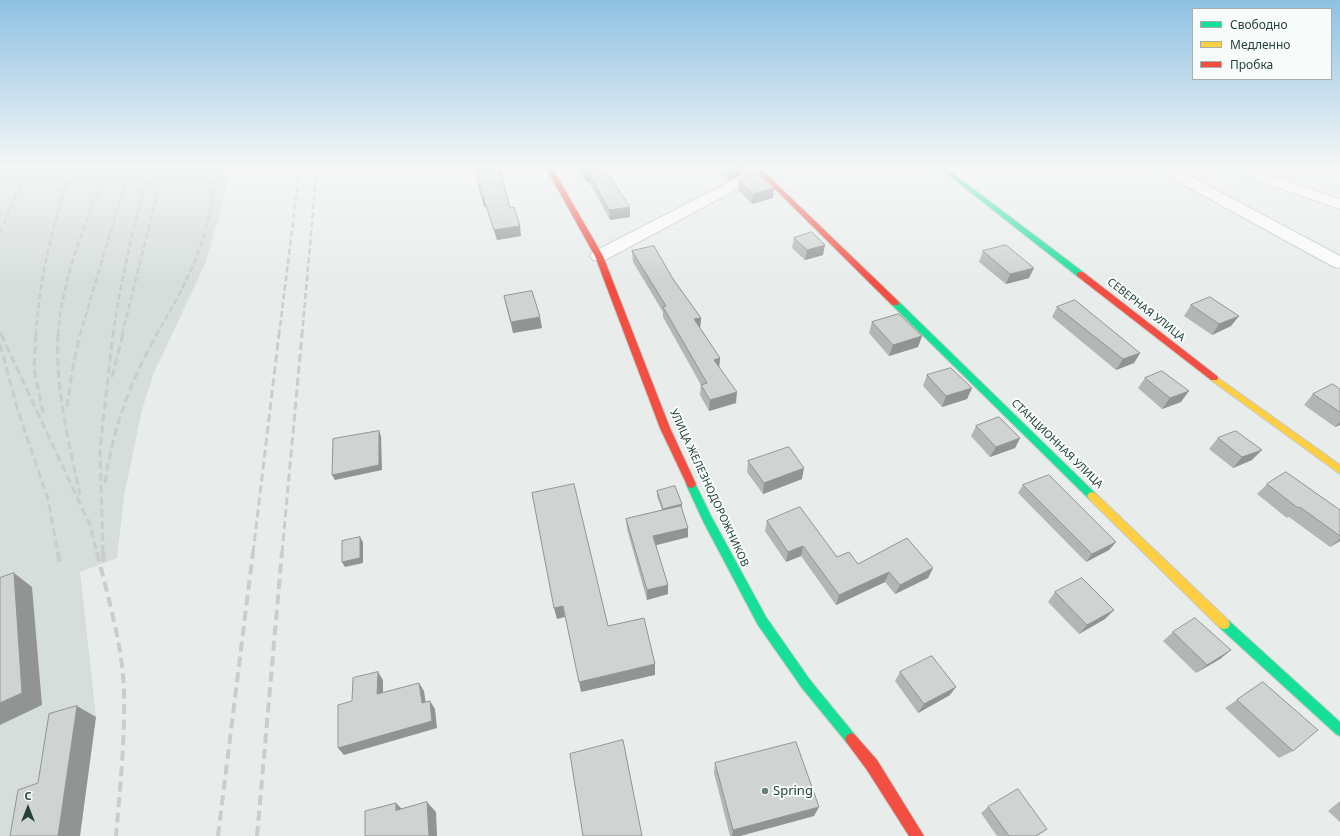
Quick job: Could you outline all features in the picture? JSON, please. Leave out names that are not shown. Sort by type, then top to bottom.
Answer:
[{"type":"street","name":"УЛИЦА ЖЕЛЕЗНОДОРОЖНИКОВ","points":[[570,205],[599,256],[665,428],[707,518],[758,614],[806,684],[872,765],[917,836]]},
{"type":"street","points":[[599,256],[697,205]]},
{"type":"street","name":"СТАНЦИОННАЯ УЛИЦА","points":[[805,205],[1222,623],[1340,730]]},
{"type":"street","name":"СЕВЕРНАЯ УЛИЦА","points":[[990,205],[1205,371],[1340,470]]},
{"type":"street","points":[[1241,205],[1340,263]]},
{"type":"shaded area","points":[[0,205],[222,205],[205,264],[153,375],[142,410],[124,496],[117,558],[80,572],[96,717],[80,836],[0,836]]},
{"type":"building","points":[[486,205],[509,205],[510,208],[514,207],[520,226],[494,230]]},
{"type":"building","points":[[606,205],[629,205],[630,207],[609,210]]},
{"type":"building","points":[[812,232],[825,245],[807,250],[794,238]]},
{"type":"building","points":[[1006,245],[1034,268],[1010,274],[983,251]]},
{"type":"building","points":[[654,246],[673,279],[701,318],[694,319],[720,358],[714,360],[737,392],[710,400],[701,385],[707,383],[663,307],[666,306],[632,251]]},
{"type":"building","points":[[532,291],[540,317],[511,322],[504,296]]},
{"type":"building","points":[[1210,297],[1239,316],[1219,324],[1191,305]]},
{"type":"building","points":[[1075,300],[1140,353],[1123,359],[1057,307]]},
{"type":"building","points":[[899,314],[922,336],[893,345],[872,322]]},
{"type":"building","points":[[951,368],[972,388],[946,396],[927,375]]},
{"type":"building","points":[[1162,371],[1189,391],[1170,398],[1145,378]]},
{"type":"building","points":[[1333,384],[1340,389],[1340,412],[1313,394]]},
{"type":"building","points":[[999,417],[1020,438],[996,447],[976,426]]},
{"type":"building","points":[[379,431],[379,465],[332,475],[333,439]]},
{"type":"building","points":[[1236,431],[1262,450],[1242,457],[1218,438]]},
{"type":"building","points":[[789,447],[804,468],[764,483],[748,461]]},
{"type":"building","points":[[1286,472],[1340,510],[1340,536],[1300,507],[1298,508],[1267,484]]},
{"type":"building","points":[[1049,475],[1116,542],[1092,554],[1023,485]]},
{"type":"building","points":[[574,484],[608,626],[644,618],[655,664],[579,682],[563,606],[554,608],[532,493]]},
{"type":"building","points":[[675,486],[682,504],[663,509],[657,491]]},
{"type":"building","points":[[681,506],[688,528],[653,536],[668,585],[647,590],[626,519]]},
{"type":"building","points":[[800,507],[837,557],[849,552],[858,564],[907,538],[933,568],[900,585],[889,572],[839,595],[803,546],[788,552],[767,521]]},
{"type":"building","points":[[360,537],[360,558],[342,562],[342,541]]},
{"type":"building","points":[[14,573],[22,693],[0,703],[0,578]]},
{"type":"building","points":[[1082,578],[1114,610],[1087,625],[1055,592]]},
{"type":"building","points":[[1195,618],[1231,650],[1207,665],[1173,632]]},
{"type":"building","points":[[932,656],[956,687],[924,704],[900,672]]},
{"type":"building","points":[[378,672],[377,694],[419,683],[422,703],[430,701],[432,721],[338,748],[338,705],[352,701],[353,678]]},
{"type":"building","points":[[1263,682],[1318,730],[1293,751],[1237,700]]},
{"type":"building","points":[[77,706],[58,836],[10,836],[18,790],[38,783],[49,714]]},
{"type":"building","points":[[623,740],[642,836],[583,836],[570,754]]},
{"type":"building","points":[[796,742],[819,807],[733,830],[715,763]]},
{"type":"building","points":[[1018,789],[1047,829],[1036,836],[1009,836],[988,807]]},
{"type":"building","points":[[427,802],[429,836],[365,836],[365,811],[396,803],[396,810]]},
{"type":"railway","points":[[0,232],[12,205]]},
{"type":"railway","points":[[36,335],[40,292],[48,249],[60,205]]},
{"type":"railway","points":[[58,335],[60,313],[70,270],[76,249],[93,205]]},
{"type":"railway","points":[[80,335],[118,205]]},
{"type":"railway","points":[[113,335],[120,292],[140,205]]},
{"type":"railway","points":[[122,335],[154,205]]},
{"type":"railway","points":[[156,335],[171,310],[196,259],[205,232],[211,205]]},
{"type":"railway","points":[[279,335],[295,205]]},
{"type":"railway","points":[[302,335],[314,205]]},
{"type":"railway","points":[[1,334],[90,525],[97,553]]},
{"type":"railway","points":[[36,334],[34,369],[44,417]]},
{"type":"railway","points":[[67,407],[72,371],[80,334]]},
{"type":"railway","points":[[103,553],[100,448],[113,334]]},
{"type":"railway","points":[[112,377],[123,334]]},
{"type":"railway","points":[[105,483],[108,463],[124,406],[147,352],[157,334]]},
{"type":"railway","points":[[253,553],[279,334]]},
{"type":"railway","points":[[282,553],[302,334]]},
{"type":"railway","points":[[58,335],[61,395],[67,435],[80,495]]},
{"type":"railway","points":[[0,344],[18,411],[48,499],[58,553]]},
{"type":"railway","points":[[58,552],[60,566]]},
{"type":"railway","points":[[97,552],[118,640],[123,675],[123,747],[116,836]]},
{"type":"railway","points":[[103,552],[104,565]]},
{"type":"railway","points":[[218,836],[253,552]]},
{"type":"railway","points":[[257,836],[282,552]]},
{"type":"traffic: fast","points":[[991,205],[1080,274]]},
{"type":"traffic: fast","points":[[895,303],[1092,496]]},
{"type":"traffic: fast","points":[[691,484],[707,518],[762,621],[806,684],[851,739]]},
{"type":"traffic: fast","points":[[1224,624],[1340,730]]},
{"type":"traffic: slow","points":[[1214,378],[1340,470]]},
{"type":"traffic: slow","points":[[1092,496],[1224,624]]},
{"type":"traffic: jam","points":[[570,205],[599,256],[665,428],[691,484]]},
{"type":"traffic: jam","points":[[795,205],[895,303]]},
{"type":"traffic: jam","points":[[1080,274],[1214,378]]},
{"type":"traffic: jam","points":[[851,739],[872,765],[917,836]]},
{"type":"place","name":"Spring","points":[[765,791]]}]
